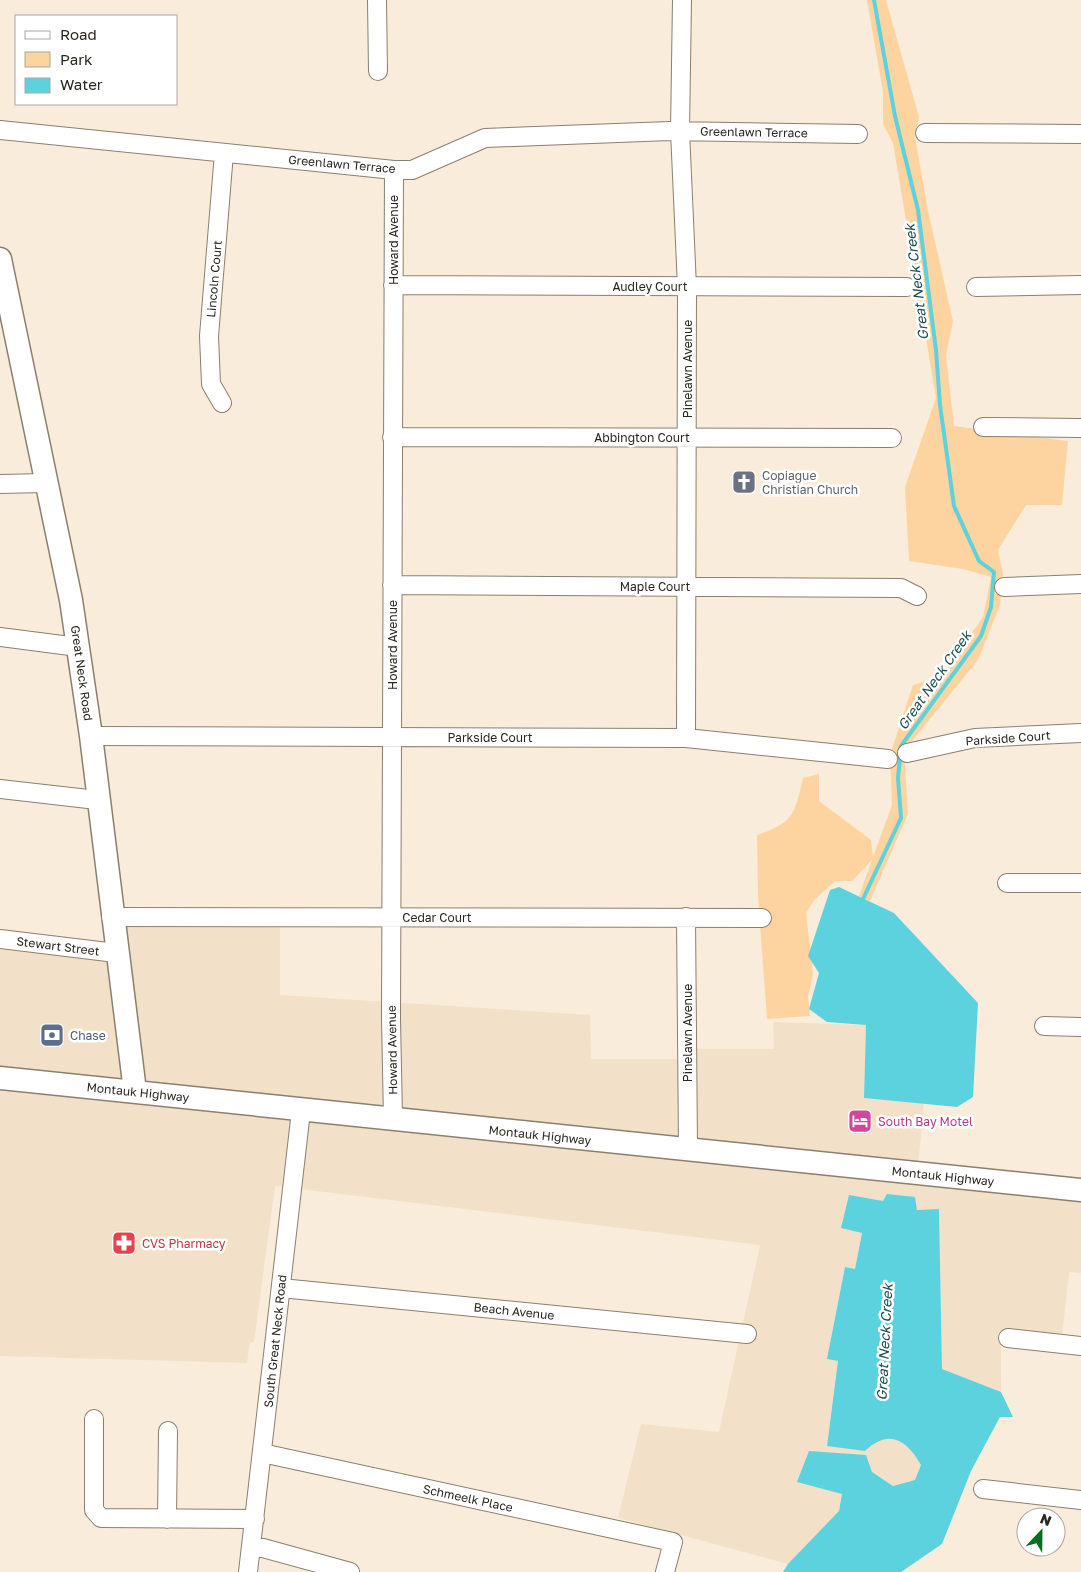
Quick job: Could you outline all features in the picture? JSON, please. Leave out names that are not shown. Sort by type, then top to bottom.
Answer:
[{"type":"main road","name":"Great Neck Road","points":[[1,269],[69,589],[91,736],[97,800],[134,1091]]},
{"type":"main road","name":"Montauk Highway","points":[[0,1078],[134,1091],[301,1111],[1081,1190]]},
{"type":"street","points":[[377,0],[378,71]]},
{"type":"street","name":"Pinelawn Avenue","points":[[682,0],[680,131],[686,287],[686,738]]},
{"type":"street","name":"Greenlawn Terrace","points":[[0,130],[394,170],[412,170],[485,138],[680,131],[858,134]]},
{"type":"street","points":[[925,133],[1081,134]]},
{"type":"street","name":"Lincoln Court","points":[[222,403],[211,384],[209,336],[224,153]]},
{"type":"street","name":"Howard Avenue","points":[[393,1120],[392,437],[394,170]]},
{"type":"street","name":"Audley Court","points":[[393,285],[907,287]]},
{"type":"street","points":[[976,287],[1081,285]]},
{"type":"street","points":[[983,426],[1081,428]]},
{"type":"street","name":"Abbington Court","points":[[392,437],[892,438]]},
{"type":"street","points":[[0,484],[45,483]]},
{"type":"street","points":[[1004,587],[1081,584]]},
{"type":"street","name":"Maple Court","points":[[392,585],[901,588],[916,596]]},
{"type":"street","points":[[0,637],[78,647]]},
{"type":"street","name":"Parkside Court","points":[[907,753],[975,738],[1081,733]]},
{"type":"street","name":"Parkside Court","points":[[91,736],[686,738],[888,760]]},
{"type":"street","points":[[0,789],[97,800]]},
{"type":"street","points":[[1007,883],[1081,883]]},
{"type":"street","name":"Cedar Court","points":[[112,917],[762,918]]},
{"type":"street","name":"Pinelawn Avenue","points":[[686,917],[688,1150]]},
{"type":"street","name":"Stewart Street","points":[[0,939],[116,953]]},
{"type":"street","points":[[1044,1026],[1081,1027]]},
{"type":"street","name":"South Great Neck Road","points":[[248,1572],[301,1111]]},
{"type":"street","name":"Beach Avenue","points":[[280,1288],[747,1334]]},
{"type":"street","points":[[1008,1338],[1081,1346]]},
{"type":"street","points":[[94,1419],[94,1510],[102,1518],[255,1519]]},
{"type":"street","points":[[167,1519],[168,1431]]},
{"type":"street","name":"Schmeelk Place","points":[[262,1453],[673,1542],[665,1572]]},
{"type":"street","points":[[983,1489],[1081,1500]]},
{"type":"street","points":[[252,1544],[350,1572]]},
{"type":"shaded area","points":[[280,921],[280,995],[590,1015],[591,1059],[691,1059],[691,1049],[774,1049],[773,1022],[866,1025],[864,1097],[924,1103],[917,1176],[1081,1195],[1081,1273],[1069,1272],[1062,1337],[1001,1331],[1001,1392],[942,1369],[939,1209],[917,1210],[914,1197],[883,1201],[862,1232],[855,1269],[845,1267],[827,1359],[838,1361],[827,1446],[895,1438],[910,1446],[921,1465],[915,1480],[893,1486],[872,1472],[828,1453],[809,1451],[842,1494],[839,1511],[788,1564],[618,1518],[641,1424],[719,1432],[760,1245],[275,1186],[254,1342],[250,1342],[247,1363],[0,1356],[0,945],[125,960],[117,922]]},
{"type":"green space","points":[[867,0],[886,0],[919,117],[915,137],[928,211],[953,321],[946,355],[954,426],[1068,441],[1062,505],[1026,505],[998,550],[1003,574],[1000,605],[978,660],[904,751],[908,814],[870,901],[859,896],[872,860],[852,881],[835,881],[815,899],[806,913],[813,974],[808,996],[810,1016],[767,1019],[758,897],[757,835],[769,831],[786,821],[795,808],[803,778],[819,774],[819,801],[871,840],[873,857],[892,805],[890,755],[913,685],[941,677],[983,617],[991,577],[963,569],[909,561],[905,487],[936,398],[893,143],[883,124],[883,92]]},
{"type":"water","points":[[839,887],[894,913],[978,1003],[973,1097],[957,1107],[864,1098],[866,1025],[827,1022],[809,1009],[819,973],[808,956],[830,890]]},
{"type":"water","points":[[887,1194],[915,1197],[917,1210],[939,1209],[942,1369],[1001,1392],[1013,1417],[1000,1417],[971,1471],[942,1544],[901,1572],[783,1572],[788,1564],[839,1511],[842,1494],[797,1482],[809,1451],[866,1455],[872,1472],[893,1486],[915,1480],[921,1465],[910,1449],[897,1440],[882,1440],[865,1451],[827,1446],[838,1361],[827,1359],[845,1267],[855,1269],[862,1233],[841,1228],[849,1195],[883,1201]]},
{"type":"waterway","name":"Great Neck Creek","points":[[862,901],[901,818],[898,778],[901,746],[981,636],[991,607],[994,572],[979,561],[954,506],[940,405],[936,350],[918,210],[895,116],[874,0]]},
{"type":"place","name":"Copiague Christian Church","points":[[744,482]]},
{"type":"place","name":"Chase","points":[[52,1035]]},
{"type":"place","name":"South Bay Motel","points":[[860,1121]]},
{"type":"place","name":"CVS Pharmacy","points":[[124,1243]]}]
